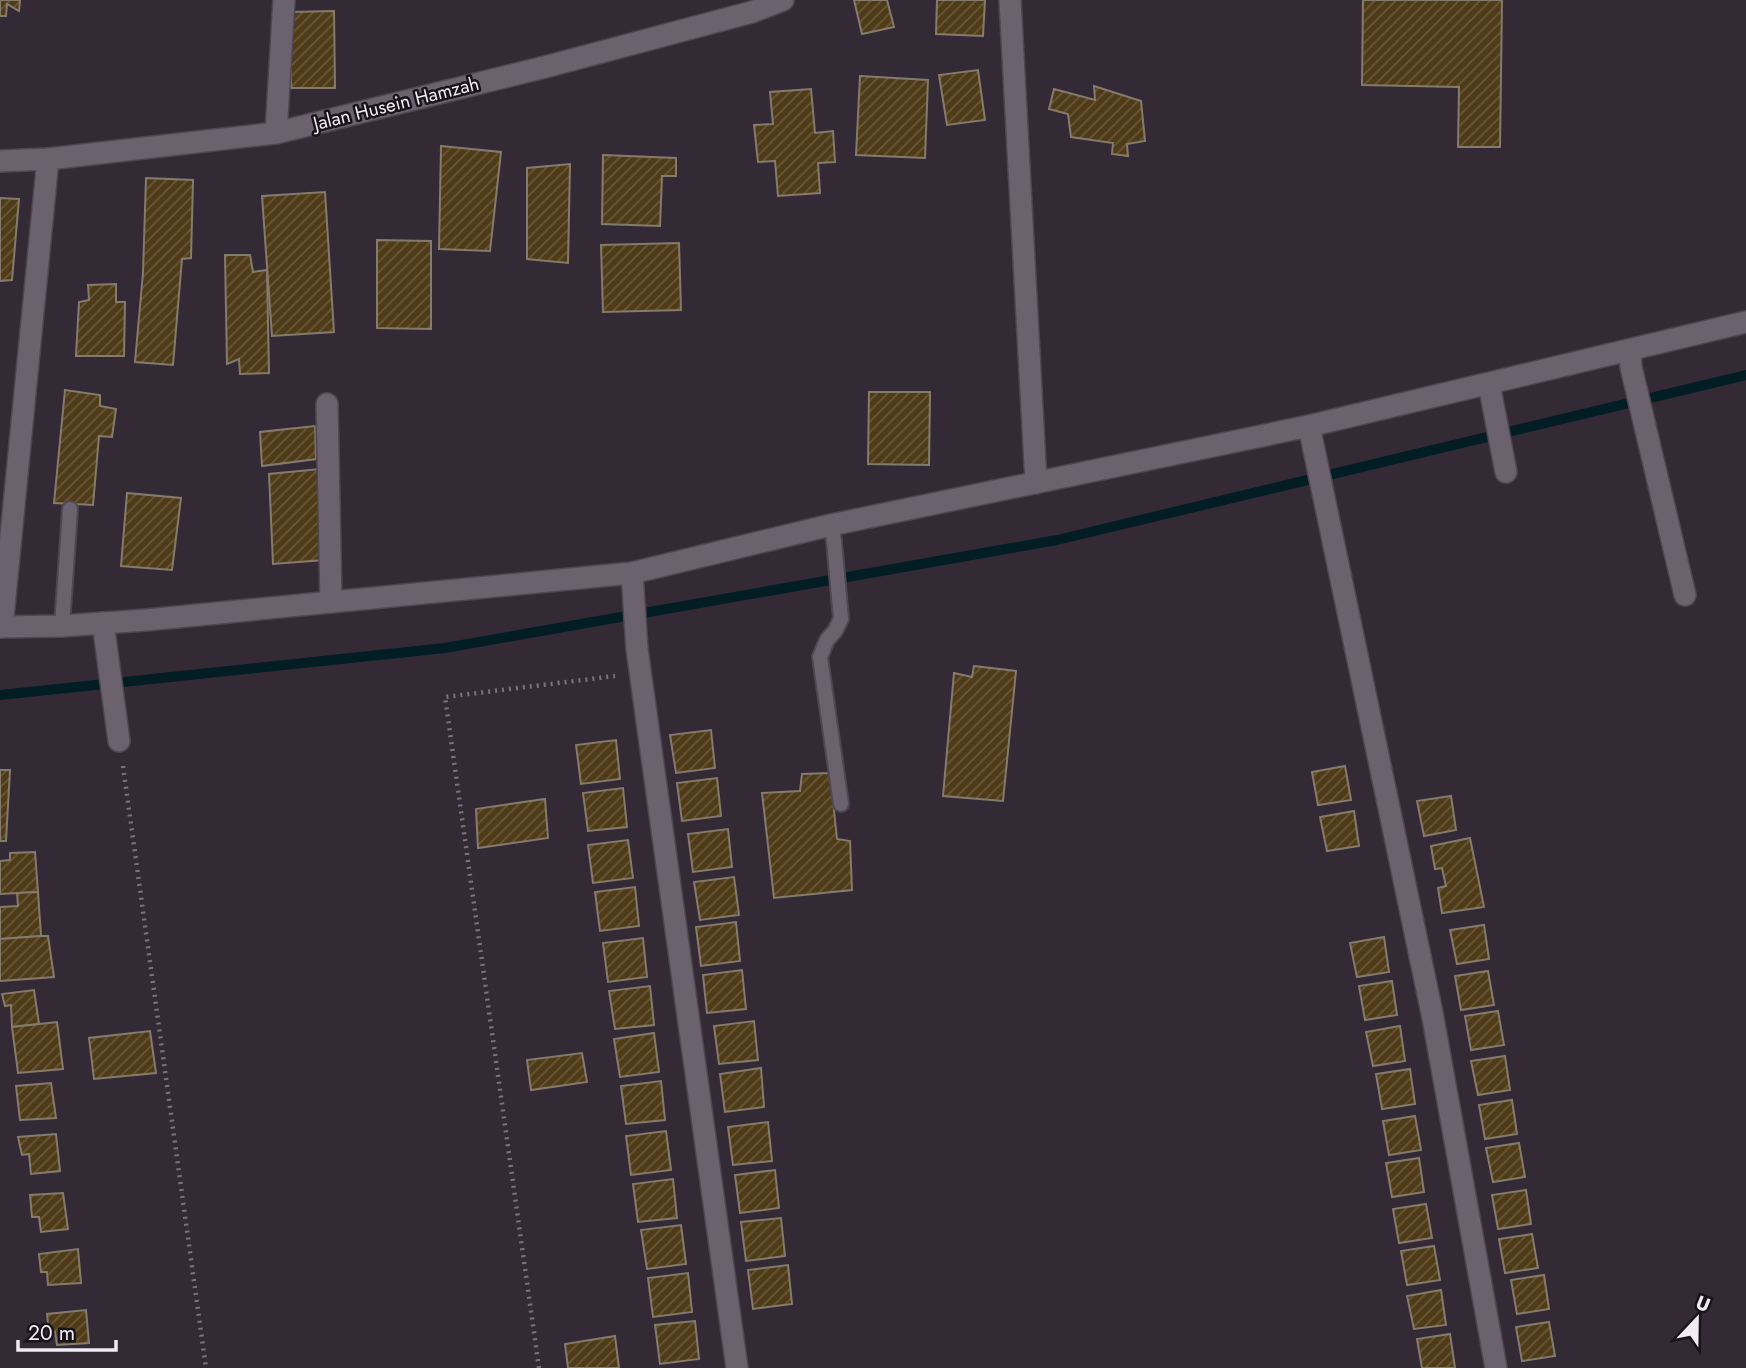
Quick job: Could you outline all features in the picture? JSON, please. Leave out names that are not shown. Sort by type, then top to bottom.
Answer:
[{"type":"street","points":[[276,133],[284,0]]},
{"type":"street","name":"Jalan Husein Hamzah","points":[[0,161],[48,159],[276,133],[558,64],[752,12],[783,0]]},
{"type":"street","points":[[1010,0],[1036,483]]},
{"type":"street","points":[[48,159],[1,627],[104,624],[632,575],[833,533],[1036,483],[1309,428],[1489,384],[1630,359],[1746,322]]},
{"type":"street","points":[[1630,359],[1685,595]]},
{"type":"street","points":[[1489,384],[1506,472]]},
{"type":"street","points":[[327,404],[331,603]]},
{"type":"street","points":[[1309,428],[1433,1018],[1496,1368]]},
{"type":"street","points":[[632,575],[640,673],[737,1368]]},
{"type":"street","points":[[104,624],[119,741]]},
{"type":"lane","points":[[61,626],[70,509]]},
{"type":"lane","points":[[833,533],[841,619],[820,657],[841,804]]},
{"type":"path","points":[[539,1368],[445,698],[640,673]]},
{"type":"path","points":[[119,741],[206,1368]]},
{"type":"building","points":[[0,0],[20,0],[19,11],[7,4],[6,16],[0,16]]},
{"type":"building","points":[[854,0],[887,0],[894,27],[862,34]]},
{"type":"building","points":[[937,0],[985,0],[983,36],[936,34]]},
{"type":"building","points":[[1363,0],[1502,0],[1500,147],[1458,147],[1459,87],[1362,85]]},
{"type":"building","points":[[334,11],[335,88],[291,88],[290,12]]},
{"type":"building","points":[[978,70],[985,120],[947,125],[939,75]]},
{"type":"building","points":[[860,76],[928,80],[925,158],[856,155]]},
{"type":"building","points":[[1094,86],[1141,101],[1145,141],[1127,144],[1128,156],[1112,154],[1113,143],[1071,137],[1068,114],[1049,109],[1054,89],[1095,100]]},
{"type":"building","points":[[811,89],[815,133],[833,131],[835,162],[818,163],[820,193],[778,196],[775,161],[758,162],[754,125],[773,124],[770,92]]},
{"type":"building","points":[[441,146],[501,152],[490,251],[439,249]]},
{"type":"building","points":[[603,155],[676,158],[676,176],[662,176],[660,226],[602,224]]},
{"type":"building","points":[[570,164],[568,263],[527,259],[527,168]]},
{"type":"building","points":[[146,178],[193,180],[191,258],[182,259],[173,365],[135,362],[143,273]]},
{"type":"building","points":[[325,192],[334,332],[272,336],[262,196]]},
{"type":"building","points":[[0,198],[19,199],[12,280],[0,281]]},
{"type":"building","points":[[377,240],[431,241],[431,329],[377,328]]},
{"type":"building","points":[[679,243],[681,310],[603,312],[601,245]]},
{"type":"building","points":[[225,255],[250,255],[253,272],[267,270],[269,373],[240,374],[239,359],[227,364]]},
{"type":"building","points":[[116,284],[116,302],[125,302],[124,356],[76,356],[79,302],[89,300],[88,285]]},
{"type":"building","points":[[65,390],[100,395],[100,406],[116,409],[112,437],[99,436],[93,505],[54,503]]},
{"type":"building","points":[[869,392],[930,392],[929,465],[868,464]]},
{"type":"building","points":[[315,426],[316,459],[262,466],[260,432]]},
{"type":"building","points":[[320,469],[324,560],[273,564],[269,474]]},
{"type":"building","points":[[127,493],[181,498],[172,570],[121,566]]},
{"type":"building","points":[[974,666],[1016,671],[1003,801],[943,796],[954,673],[972,677]]},
{"type":"building","points":[[711,730],[715,768],[676,773],[670,735]]},
{"type":"building","points":[[616,740],[620,779],[581,784],[576,745]]},
{"type":"building","points":[[1345,766],[1351,800],[1318,805],[1312,772]]},
{"type":"building","points":[[0,770],[10,770],[6,841],[0,841]]},
{"type":"building","points":[[830,773],[837,839],[850,841],[852,890],[774,898],[762,793],[800,791],[802,774]]},
{"type":"building","points":[[717,778],[721,816],[682,821],[677,783]]},
{"type":"building","points":[[623,788],[627,827],[588,831],[583,793]]},
{"type":"building","points":[[1451,796],[1456,830],[1424,836],[1417,801]]},
{"type":"building","points":[[545,799],[548,838],[478,848],[476,809]]},
{"type":"building","points":[[1354,811],[1359,846],[1327,851],[1320,817]]},
{"type":"building","points":[[728,829],[732,867],[693,872],[688,834]]},
{"type":"building","points":[[1470,838],[1484,907],[1442,913],[1438,888],[1446,886],[1442,868],[1435,869],[1431,846]]},
{"type":"building","points":[[628,840],[633,878],[593,883],[588,845]]},
{"type":"building","points":[[35,852],[38,892],[0,894],[0,861],[10,860],[10,853]]},
{"type":"building","points":[[734,877],[739,915],[700,920],[694,882]]},
{"type":"building","points":[[635,887],[639,926],[600,931],[595,892]]},
{"type":"building","points":[[38,892],[41,936],[0,939],[0,907],[18,906],[17,893]]},
{"type":"building","points":[[736,922],[740,961],[701,966],[696,927]]},
{"type":"building","points":[[1484,925],[1489,959],[1457,964],[1450,930]]},
{"type":"building","points":[[48,936],[54,977],[0,981],[0,939]]},
{"type":"building","points":[[1384,937],[1389,972],[1357,977],[1350,943]]},
{"type":"building","points":[[643,938],[647,977],[608,982],[603,943]]},
{"type":"building","points":[[742,970],[746,1009],[707,1013],[703,975]]},
{"type":"building","points":[[1488,971],[1494,1005],[1461,1010],[1455,976]]},
{"type":"building","points":[[1392,981],[1397,1015],[1365,1020],[1359,986]]},
{"type":"building","points":[[650,986],[654,1025],[615,1029],[609,991]]},
{"type":"building","points":[[34,990],[39,1024],[12,1027],[11,1005],[5,1006],[2,994]]},
{"type":"building","points":[[1498,1011],[1504,1045],[1471,1050],[1465,1016]]},
{"type":"building","points":[[754,1021],[758,1060],[719,1064],[714,1026]]},
{"type":"building","points":[[57,1022],[63,1069],[18,1073],[12,1027]]},
{"type":"building","points":[[1400,1026],[1405,1061],[1373,1066],[1366,1032]]},
{"type":"building","points":[[150,1031],[156,1073],[94,1079],[89,1038]]},
{"type":"building","points":[[654,1033],[659,1072],[620,1077],[614,1039]]},
{"type":"building","points":[[582,1053],[587,1082],[531,1090],[527,1060]]},
{"type":"building","points":[[1505,1056],[1510,1090],[1478,1095],[1471,1061]]},
{"type":"building","points":[[761,1068],[764,1107],[725,1112],[720,1074]]},
{"type":"building","points":[[1410,1069],[1415,1104],[1382,1109],[1376,1074]]},
{"type":"building","points":[[661,1081],[665,1120],[626,1124],[621,1086]]},
{"type":"building","points":[[51,1083],[56,1118],[20,1120],[16,1086]]},
{"type":"building","points":[[1512,1100],[1517,1134],[1485,1139],[1479,1105]]},
{"type":"building","points":[[1415,1116],[1421,1150],[1389,1155],[1383,1121]]},
{"type":"building","points":[[768,1122],[772,1161],[733,1165],[728,1127]]},
{"type":"building","points":[[666,1131],[671,1170],[631,1175],[626,1136]]},
{"type":"building","points":[[56,1134],[60,1171],[31,1174],[29,1154],[22,1155],[18,1137]]},
{"type":"building","points":[[1519,1143],[1525,1177],[1493,1182],[1486,1148]]},
{"type":"building","points":[[1419,1158],[1424,1192],[1392,1197],[1386,1163]]},
{"type":"building","points":[[775,1170],[779,1208],[740,1213],[735,1175]]},
{"type":"building","points":[[673,1179],[677,1218],[638,1222],[633,1184]]},
{"type":"building","points":[[1526,1190],[1531,1224],[1498,1229],[1492,1195]]},
{"type":"building","points":[[63,1193],[68,1229],[41,1232],[39,1217],[32,1217],[30,1195]]},
{"type":"building","points":[[1426,1204],[1432,1238],[1399,1243],[1393,1209]]},
{"type":"building","points":[[781,1218],[785,1256],[746,1261],[741,1222]]},
{"type":"building","points":[[681,1225],[686,1264],[647,1269],[641,1230]]},
{"type":"building","points":[[1532,1234],[1538,1268],[1505,1273],[1499,1239]]},
{"type":"building","points":[[1434,1246],[1440,1280],[1407,1285],[1401,1251]]},
{"type":"building","points":[[78,1249],[81,1283],[48,1285],[47,1272],[41,1272],[39,1254]]},
{"type":"building","points":[[788,1265],[792,1304],[753,1309],[748,1270]]},
{"type":"building","points":[[688,1273],[692,1312],[653,1317],[648,1278]]},
{"type":"building","points":[[1544,1275],[1549,1309],[1517,1314],[1511,1280]]},
{"type":"building","points":[[1441,1290],[1446,1325],[1414,1329],[1407,1296]]},
{"type":"building","points":[[86,1310],[89,1343],[57,1345],[55,1332],[49,1333],[47,1314]]},
{"type":"building","points":[[695,1321],[699,1359],[660,1364],[655,1325]]},
{"type":"building","points":[[1549,1322],[1555,1356],[1522,1361],[1516,1327]]},
{"type":"building","points":[[1450,1334],[1455,1368],[1422,1368],[1417,1339]]},
{"type":"building","points":[[615,1336],[619,1368],[568,1368],[565,1344]]},
{"type":"waterway","points":[[0,695],[445,648],[1057,540],[1746,375]]}]
